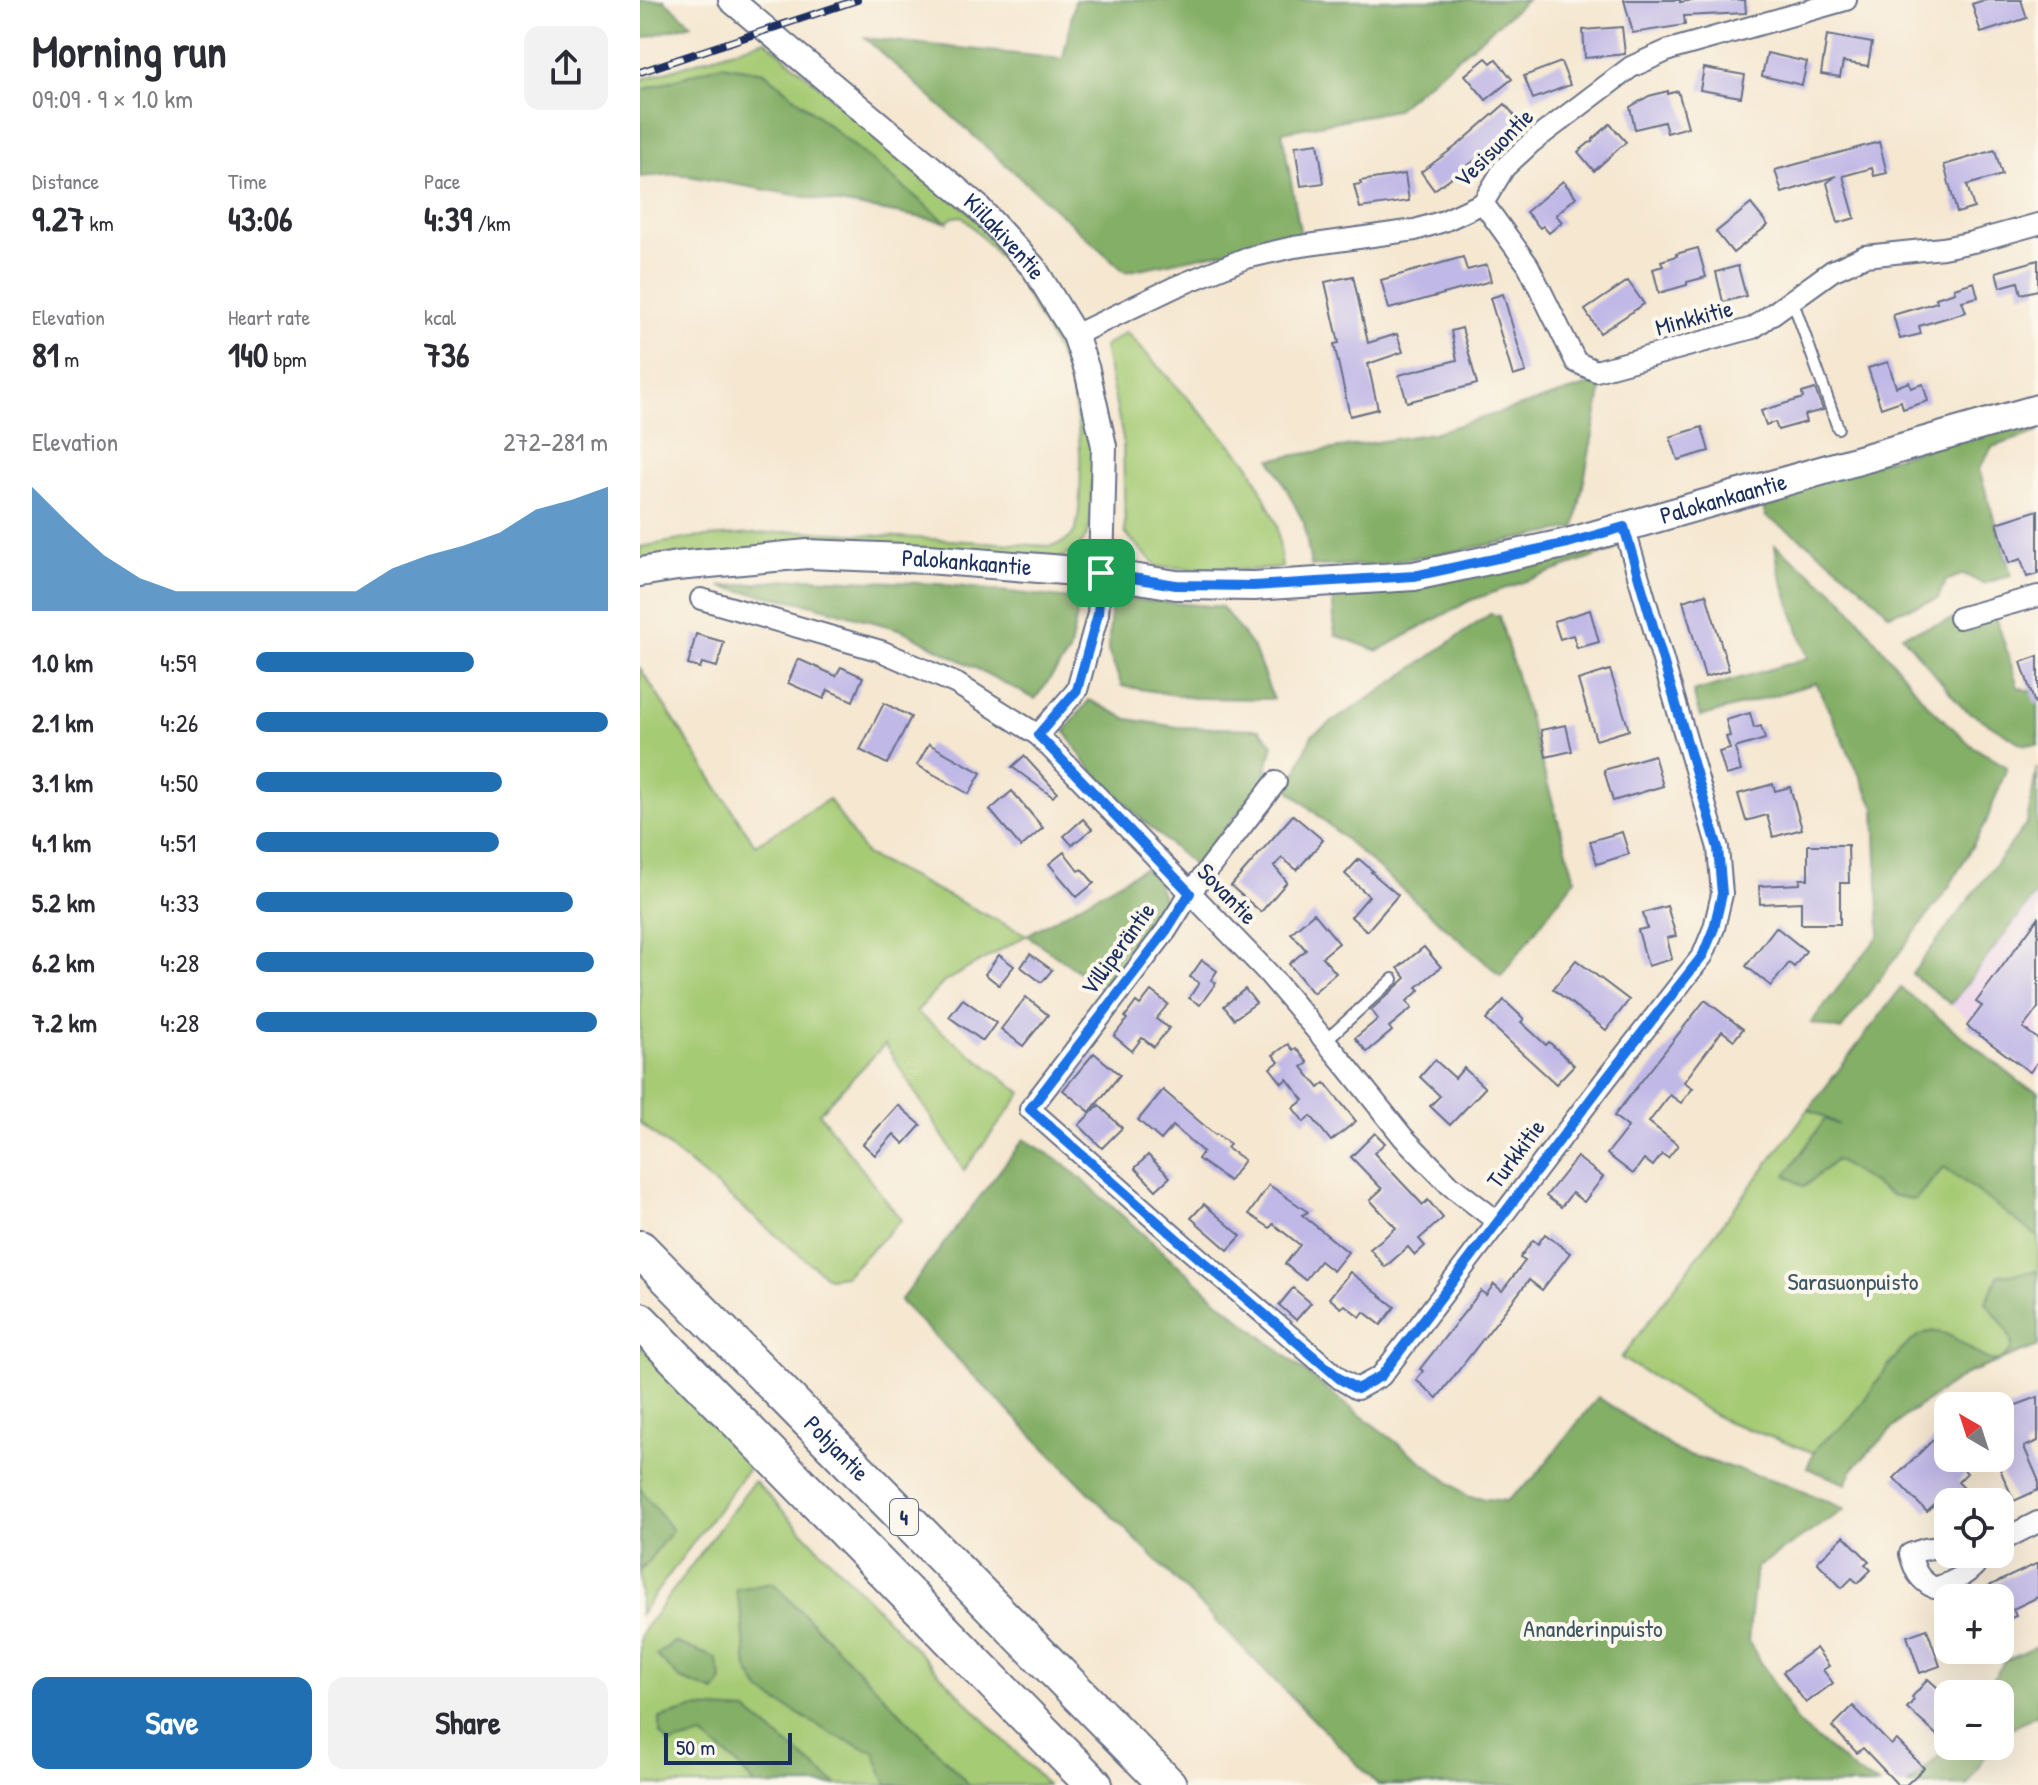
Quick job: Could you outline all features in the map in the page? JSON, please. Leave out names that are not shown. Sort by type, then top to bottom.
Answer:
[{"type":"highway","name":"Pohjantie","points":[[640,1249],[1168,1785]]},
{"type":"highway","name":"4","points":[[640,1321],[1094,1785]]},
{"type":"main road","name":"Palokankaantie","points":[[640,572],[808,554],[928,559],[1101,573],[1192,586],[1254,586],[1414,576],[1568,543],[2038,409]]},
{"type":"street","name":"Kiilakiventie","points":[[731,0],[977,206],[1034,268],[1075,335],[1087,370],[1104,446],[1101,573]]},
{"type":"street","name":"Vesisuontie","points":[[1075,335],[1175,287],[1246,258],[1294,247],[1415,230],[1444,221],[1483,203],[1513,159],[1631,67],[1669,50],[1846,0]]},
{"type":"street","name":"Minkkitie","points":[[1483,203],[1528,265],[1576,362],[1596,371],[1753,328],[1832,271],[1865,256],[1943,248],[2038,224]]},
{"type":"street","name":"Turkkitie","points":[[1030,1109],[1340,1379],[1357,1389],[1381,1376],[1703,955],[1714,928],[1722,894],[1718,848],[1624,527]]},
{"type":"street","points":[[701,599],[881,651],[957,684],[1038,735],[1077,690],[1098,614],[1101,573]]},
{"type":"street","points":[[1959,618],[2038,596]]},
{"type":"street","name":"Sovantie","points":[[1038,735],[1268,973],[1403,1137],[1450,1185],[1498,1222]]},
{"type":"street","name":"Villiperäntie","points":[[1030,1109],[1276,782]]},
{"type":"street","points":[[2014,1534],[2038,1522]]},
{"type":"street","points":[[1934,1548],[1910,1554],[1923,1582],[1934,1588],[1951,1583],[1973,1568]]},
{"type":"lane","points":[[1792,299],[1838,428]]},
{"type":"lane","points":[[1325,1041],[1393,979]]},
{"type":"shaded area","points":[[2038,891],[2038,1076],[2031,1074],[1951,1004]]},
{"type":"green space","points":[[640,0],[664,0],[692,24],[640,39]]},
{"type":"green space","points":[[1075,0],[1527,0],[1395,110],[1282,132],[1301,236],[1125,272],[865,38],[1063,59]]},
{"type":"green space","points":[[765,40],[970,213],[1015,263],[1052,318],[1078,379],[1093,445],[1089,530],[1071,553],[1060,558],[640,562],[640,547],[690,538],[800,531],[1050,546],[1060,544],[1073,535],[1078,521],[1081,481],[1079,437],[1065,370],[1018,280],[962,216],[946,222],[764,72],[721,65],[640,91],[640,80]]},
{"type":"green space","points":[[721,65],[764,72],[946,222],[677,174],[640,177],[640,91]]},
{"type":"green space","points":[[1126,332],[1249,464],[1277,524],[1282,568],[1158,567],[1125,533],[1123,439],[1104,347]]},
{"type":"green space","points":[[1603,381],[1575,528],[1374,565],[1311,566],[1304,523],[1271,459],[1433,433]]},
{"type":"green space","points":[[2038,415],[2038,432],[1992,447],[1979,469],[2011,575],[1983,584],[1964,574],[1945,581],[1938,599],[1889,614],[1831,561],[1766,517],[1760,497]]},
{"type":"green space","points":[[1606,542],[1614,550],[1469,601],[1378,651],[1335,635],[1332,587]]},
{"type":"green space","points":[[1775,545],[1841,597],[1926,703],[1972,746],[2007,767],[1986,822],[1949,887],[1841,1030],[1811,1023],[1880,934],[1875,808],[1816,683],[1700,717],[1693,692],[1808,658],[1779,571]]},
{"type":"green space","points":[[806,578],[938,584],[1080,600],[1069,653],[1035,699],[902,630],[810,604],[721,587]]},
{"type":"green space","points":[[1112,598],[1222,607],[1254,649],[1273,699],[1194,698],[1122,686],[1108,651]]},
{"type":"green space","points":[[1983,610],[1997,620],[2018,687],[2038,694],[2038,745],[2022,744],[1963,708],[1902,635]]},
{"type":"green space","points":[[1490,614],[1499,616],[1575,879],[1501,976],[1289,790],[1312,735]]},
{"type":"green space","points":[[640,668],[755,845],[829,799],[866,855],[1027,935],[944,982],[916,1012],[1022,1093],[964,1170],[885,1044],[819,1113],[901,1220],[845,1276],[828,1278],[640,1123]]},
{"type":"green space","points":[[1089,700],[1128,719],[1177,727],[1259,729],[1273,744],[1264,781],[1194,866],[1085,762],[1065,731]]},
{"type":"green space","points":[[2037,767],[2038,891],[1951,1004],[1912,974],[2027,823]]},
{"type":"green space","points":[[1144,868],[1157,881],[1166,906],[1102,988],[1027,935]]},
{"type":"green space","points":[[1901,988],[2026,1087],[2038,1091],[2038,1237],[1944,1167],[1915,1200],[1891,1195],[1836,1160],[1804,1187],[1786,1175],[1825,1119],[1839,1125],[1809,1109]]},
{"type":"green space","name":"Sarasuonpuisto","points":[[1809,1109],[1876,1142],[1949,1166],[2038,1212],[2038,1346],[1966,1374],[1940,1392],[1934,1392],[1934,1396],[1905,1416],[1854,1467],[1723,1420],[1621,1358]]},
{"type":"green space","name":"Ananderinpuisto","points":[[1024,1139],[1063,1163],[1222,1304],[1335,1396],[1469,1497],[1506,1501],[1533,1479],[1598,1397],[1679,1452],[1786,1484],[1845,1509],[1756,1568],[1748,1641],[1798,1723],[1857,1773],[1881,1785],[1378,1785],[900,1301]]},
{"type":"green space","points":[[2038,1271],[2038,1346],[1966,1374],[1940,1392],[1934,1392],[1934,1396],[1905,1416],[1854,1467],[1846,1484],[1807,1468],[1816,1448],[1847,1422],[1886,1369],[1918,1336],[1929,1332],[1945,1334],[1990,1360],[1999,1360],[2007,1355],[2011,1350],[2010,1338],[1986,1302],[1999,1275]]},
{"type":"green space","points":[[640,1345],[753,1462],[640,1614],[640,1572],[671,1530],[640,1488]]},
{"type":"green space","points":[[754,1481],[1047,1785],[640,1785],[640,1635]]},
{"type":"green space","points":[[640,1488],[672,1530],[640,1572]]},
{"type":"green space","points":[[773,1583],[969,1785],[887,1785],[874,1752],[834,1735],[761,1692],[747,1669],[736,1589]]},
{"type":"green space","points":[[674,1642],[716,1658],[722,1680],[715,1692],[680,1679],[656,1655]]},
{"type":"green space","points":[[2038,1646],[2038,1714],[2014,1727],[2014,1680],[1992,1680],[2003,1664],[2014,1664],[2014,1657]]},
{"type":"green space","points":[[696,1708],[747,1711],[837,1785],[755,1785],[736,1763],[703,1736],[670,1744],[660,1734],[660,1718]]},
{"type":"green space","points":[[1935,1760],[1982,1760],[1968,1785],[1908,1785]]},
{"type":"building","points":[[1624,0],[1745,0],[1746,13],[1684,16],[1685,25],[1633,33]]},
{"type":"building","points":[[1984,0],[2021,0],[2027,18],[1981,33],[1972,4]]},
{"type":"building","points":[[1622,27],[1625,54],[1585,58],[1583,30]]},
{"type":"building","points":[[1827,35],[1872,43],[1868,66],[1843,62],[1840,77],[1821,74]]},
{"type":"building","points":[[1767,53],[1807,62],[1802,85],[1762,76]]},
{"type":"building","points":[[1486,58],[1491,63],[1496,59],[1512,79],[1486,100],[1465,75]]},
{"type":"building","points":[[1561,62],[1570,85],[1533,99],[1524,76]]},
{"type":"building","points":[[1704,68],[1745,75],[1741,97],[1700,90]]},
{"type":"building","points":[[1668,91],[1668,94],[1678,91],[1688,127],[1667,133],[1664,122],[1635,129],[1630,107],[1649,96]]},
{"type":"building","points":[[1505,104],[1520,122],[1485,153],[1434,190],[1421,172]]},
{"type":"building","points":[[1610,124],[1626,142],[1594,171],[1578,152]]},
{"type":"building","points":[[1879,142],[1887,173],[1874,176],[1872,168],[1843,176],[1855,218],[1838,223],[1827,183],[1836,176],[1782,193],[1775,170]]},
{"type":"building","points":[[1318,143],[1324,183],[1301,186],[1295,146]]},
{"type":"building","points":[[1995,150],[2002,175],[1967,185],[1974,208],[1957,213],[1944,165]]},
{"type":"building","points":[[1405,174],[1409,201],[1360,208],[1354,185],[1361,184],[1360,181]]},
{"type":"building","points":[[1563,181],[1576,197],[1556,215],[1562,222],[1549,233],[1526,212]]},
{"type":"building","points":[[1751,204],[1768,225],[1733,253],[1716,232]]},
{"type":"building","points":[[1698,248],[1706,277],[1659,293],[1653,269],[1663,266],[1661,261],[1676,254]]},
{"type":"building","points":[[1463,257],[1467,270],[1487,265],[1491,281],[1389,309],[1381,280]]},
{"type":"building","points":[[2038,260],[2038,290],[2021,294],[2018,282],[2000,287],[1996,272]]},
{"type":"building","points":[[1738,266],[1746,296],[1723,302],[1716,272]]},
{"type":"building","points":[[1353,276],[1368,343],[1397,334],[1403,352],[1368,364],[1378,409],[1350,416],[1334,344],[1339,343],[1325,282]]},
{"type":"building","points":[[1628,281],[1644,304],[1600,333],[1585,310]]},
{"type":"building","points":[[1974,282],[1978,297],[1962,301],[1966,312],[1919,326],[1921,334],[1900,339],[1893,315],[1937,302],[1936,298],[1955,292],[1954,288]]},
{"type":"building","points":[[1503,294],[1526,372],[1513,376],[1490,298]]},
{"type":"building","points":[[1462,328],[1477,384],[1407,402],[1399,375],[1457,360],[1451,331]]},
{"type":"building","points":[[1888,362],[1896,387],[1909,382],[1911,388],[1923,384],[1928,401],[1903,409],[1901,401],[1881,408],[1868,368]]},
{"type":"building","points":[[1815,389],[1823,410],[1804,415],[1806,422],[1778,430],[1775,422],[1766,425],[1761,411],[1803,398],[1802,393]]},
{"type":"building","points":[[1702,427],[1709,451],[1678,460],[1670,437]]},
{"type":"building","points":[[2038,510],[2038,574],[2027,577],[2021,559],[2009,563],[1997,523]]},
{"type":"building","points":[[1706,594],[1729,670],[1705,677],[1683,601]]},
{"type":"building","points":[[1590,610],[1599,642],[1577,648],[1573,635],[1560,639],[1554,621]]},
{"type":"building","points":[[696,634],[724,642],[717,667],[702,663],[700,668],[688,665]]},
{"type":"building","points":[[2038,656],[2038,704],[2035,704],[2021,662]]},
{"type":"building","points":[[798,659],[836,676],[841,667],[863,677],[853,701],[828,690],[824,699],[788,683]]},
{"type":"building","points":[[1610,670],[1629,730],[1596,740],[1578,680]]},
{"type":"building","points":[[884,703],[911,717],[887,764],[860,750]]},
{"type":"building","points":[[1750,713],[1754,728],[1761,726],[1765,739],[1735,748],[1741,771],[1726,775],[1719,752],[1730,749],[1726,720]]},
{"type":"building","points":[[1566,725],[1572,751],[1546,757],[1541,730]]},
{"type":"building","points":[[929,744],[981,773],[969,794],[917,765]]},
{"type":"building","points":[[1654,755],[1663,786],[1613,801],[1604,770]]},
{"type":"building","points":[[1024,756],[1057,792],[1053,797],[1012,767]]},
{"type":"building","points":[[1773,784],[1775,791],[1790,787],[1802,829],[1773,837],[1767,815],[1746,821],[1738,794]]},
{"type":"building","points":[[1012,791],[1043,828],[1021,847],[990,810]]},
{"type":"building","points":[[1293,815],[1323,840],[1297,870],[1282,858],[1274,866],[1287,882],[1261,912],[1231,886]]},
{"type":"building","points":[[1083,819],[1092,829],[1072,845],[1064,836]]},
{"type":"building","points":[[1622,832],[1629,854],[1597,864],[1590,841]]},
{"type":"building","points":[[1808,845],[1848,845],[1849,883],[1840,883],[1840,924],[1801,924],[1801,902],[1760,904],[1759,886],[1800,884],[1800,879],[1808,879]]},
{"type":"building","points":[[1064,852],[1079,871],[1082,869],[1094,883],[1077,897],[1049,864]]},
{"type":"building","points":[[1359,859],[1398,895],[1367,931],[1351,917],[1369,896],[1345,874]]},
{"type":"building","points":[[1667,906],[1676,936],[1667,938],[1672,959],[1648,966],[1638,930],[1647,928],[1643,913]]},
{"type":"building","points":[[1314,913],[1339,943],[1322,957],[1336,973],[1313,993],[1289,964],[1306,950],[1291,933]]},
{"type":"building","points":[[2038,918],[2038,1008],[2023,1028],[2038,1039],[2038,1061],[2030,1072],[1967,1026],[1982,1006],[1976,1002]]},
{"type":"building","points":[[1776,927],[1806,951],[1794,967],[1789,963],[1771,986],[1746,966]]},
{"type":"building","points":[[1424,947],[1441,967],[1417,987],[1420,990],[1407,1001],[1412,1008],[1389,1027],[1392,1031],[1367,1052],[1355,1038],[1378,1019],[1371,1010],[1406,978],[1398,968]]},
{"type":"building","points":[[1030,954],[1052,970],[1041,982],[1021,967]]},
{"type":"building","points":[[999,955],[1014,966],[999,985],[985,974]]},
{"type":"building","points":[[1202,960],[1217,971],[1211,980],[1216,983],[1200,1005],[1189,998],[1199,983],[1190,977]]},
{"type":"building","points":[[1576,960],[1629,1000],[1606,1030],[1553,989]]},
{"type":"building","points":[[1245,989],[1256,1003],[1234,1019],[1224,1006]]},
{"type":"building","points":[[1151,991],[1168,1004],[1156,1019],[1169,1028],[1154,1047],[1142,1038],[1132,1051],[1114,1036],[1136,1002],[1140,1005]]},
{"type":"building","points":[[1026,997],[1048,1015],[1023,1046],[1001,1029]]},
{"type":"building","points":[[963,999],[996,1023],[983,1041],[949,1017]]},
{"type":"building","points":[[1504,1000],[1524,1019],[1521,1022],[1574,1065],[1556,1084],[1486,1020]]},
{"type":"building","points":[[1705,1000],[1743,1029],[1734,1040],[1722,1031],[1684,1082],[1693,1088],[1681,1103],[1670,1095],[1649,1122],[1678,1145],[1668,1158],[1662,1154],[1653,1166],[1644,1159],[1633,1174],[1607,1154],[1628,1127],[1614,1116]]},
{"type":"building","points":[[1288,1044],[1293,1050],[1296,1048],[1308,1063],[1302,1067],[1319,1088],[1325,1083],[1356,1121],[1331,1141],[1311,1116],[1304,1122],[1293,1108],[1304,1100],[1287,1079],[1282,1083],[1270,1068],[1279,1062],[1273,1055]]},
{"type":"building","points":[[1094,1053],[1120,1075],[1090,1112],[1063,1090]]},
{"type":"building","points":[[1435,1060],[1455,1078],[1464,1068],[1485,1088],[1450,1125],[1430,1106],[1440,1096],[1420,1077]]},
{"type":"building","points":[[1163,1090],[1215,1135],[1230,1144],[1227,1148],[1244,1160],[1229,1181],[1198,1159],[1203,1152],[1173,1126],[1161,1140],[1138,1120]]},
{"type":"building","points":[[898,1105],[921,1125],[904,1144],[894,1134],[875,1155],[863,1144]]},
{"type":"building","points":[[1099,1105],[1122,1128],[1102,1148],[1079,1125]]},
{"type":"building","points":[[1375,1133],[1385,1143],[1374,1153],[1423,1205],[1428,1200],[1443,1218],[1419,1239],[1425,1246],[1415,1255],[1408,1247],[1385,1267],[1370,1249],[1396,1228],[1370,1200],[1382,1189],[1351,1157]]},
{"type":"building","points":[[1148,1155],[1170,1177],[1156,1190],[1135,1168]]},
{"type":"building","points":[[1577,1157],[1603,1177],[1584,1202],[1572,1193],[1561,1207],[1546,1196]]},
{"type":"building","points":[[1269,1185],[1308,1212],[1302,1215],[1348,1252],[1333,1271],[1320,1261],[1305,1280],[1285,1264],[1300,1245],[1273,1224],[1270,1228],[1249,1214]]},
{"type":"building","points":[[1204,1204],[1241,1236],[1228,1250],[1191,1218]]},
{"type":"building","points":[[1545,1234],[1570,1253],[1542,1290],[1529,1280],[1437,1398],[1416,1380],[1423,1371],[1420,1369],[1481,1291],[1486,1295],[1494,1284],[1502,1291],[1525,1261],[1520,1258],[1533,1240],[1538,1244]]},
{"type":"building","points":[[1350,1272],[1395,1307],[1381,1325],[1364,1312],[1360,1317],[1329,1298]]},
{"type":"building","points":[[1293,1288],[1311,1303],[1296,1320],[1279,1305]]},
{"type":"building","points":[[2038,1397],[2038,1441],[2024,1447],[2038,1479],[2038,1490],[2014,1501],[2014,1488],[2008,1488],[2001,1472],[2014,1472],[2014,1406]]},
{"type":"building","points":[[1934,1439],[1934,1472],[1967,1473],[1958,1482],[1964,1488],[1934,1488],[1934,1505],[1927,1512],[1894,1478]]},
{"type":"building","points":[[1844,1536],[1869,1561],[1865,1564],[1871,1570],[1858,1583],[1852,1578],[1842,1588],[1817,1562]]},
{"type":"building","points":[[2038,1563],[2038,1597],[2014,1609],[2014,1584],[1993,1584]]},
{"type":"building","points":[[1927,1629],[1934,1649],[1934,1664],[1940,1666],[1920,1673],[1907,1636]]},
{"type":"building","points":[[1816,1648],[1829,1666],[1823,1670],[1833,1683],[1806,1703],[1783,1672]]},
{"type":"building","points":[[1928,1679],[1934,1684],[1934,1733],[1907,1708],[1914,1700],[1912,1697]]},
{"type":"building","points":[[1853,1706],[1891,1745],[1897,1740],[1924,1768],[1906,1785],[1898,1785],[1863,1748],[1857,1753],[1832,1727]]},
{"type":"railway","points":[[640,72],[857,0]]},
{"type":"route","points":[[1624,527],[1718,848],[1722,894],[1714,928],[1703,955],[1381,1376],[1357,1389],[1340,1379],[1030,1109],[1166,931],[1190,893],[1038,735],[1077,690],[1098,614],[1101,573],[1176,585],[1254,586],[1414,576],[1568,543],[1624,527]]}]
